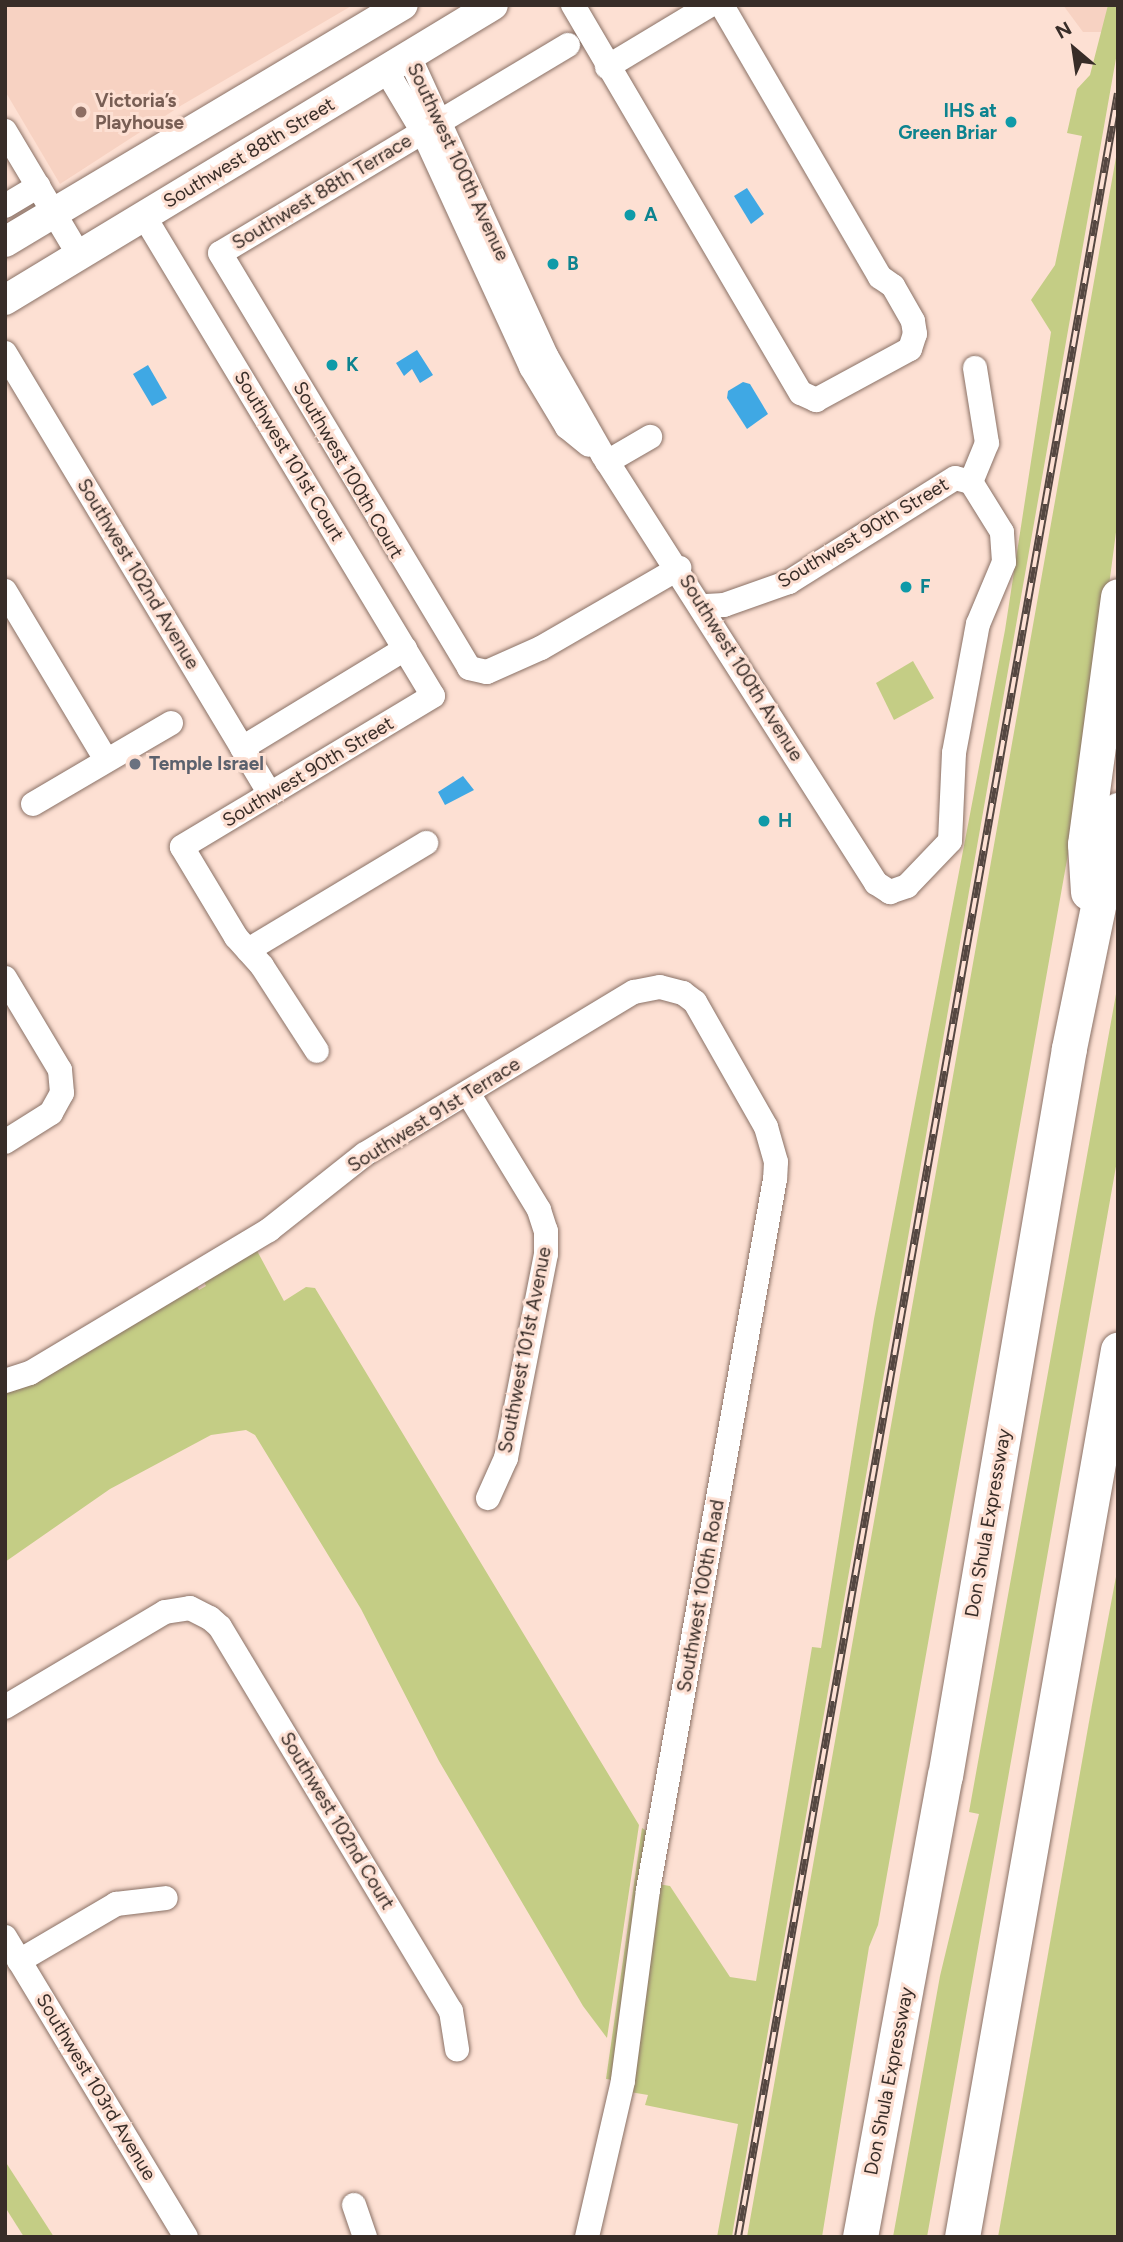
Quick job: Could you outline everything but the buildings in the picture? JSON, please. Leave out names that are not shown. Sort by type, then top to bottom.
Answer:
[{"type":"highway","points":[[1091,934],[1085,844],[1118,596]]},
{"type":"highway","name":"Don Shula Expressway","points":[[860,2237],[948,1762],[1091,934],[1118,810]]},
{"type":"highway","points":[[962,2237],[1118,1350]]},
{"type":"main road","points":[[5,242],[403,5]]},
{"type":"main road","name":"Southwest 88th Street","points":[[5,300],[493,5]]},
{"type":"street","points":[[573,5],[801,393],[809,400],[823,398],[910,349],[915,334],[913,321],[893,286],[880,277],[722,5]]},
{"type":"street","points":[[607,67],[710,5]]},
{"type":"street","name":"Southwest 88th Terrace","points":[[219,253],[568,45]]},
{"type":"street","name":"Southwest 100th Avenue","points":[[397,63],[547,357],[605,458],[679,568],[876,883]]},
{"type":"street","points":[[5,131],[79,255]]},
{"type":"street","points":[[5,206],[38,186]]},
{"type":"street","name":"Southwest 101st Court","points":[[144,216],[433,696]]},
{"type":"street","name":"Southwest 100th Court","points":[[219,253],[460,660],[472,670],[487,672],[541,648],[679,568]]},
{"type":"street","name":"Southwest 102nd Avenue","points":[[5,353],[270,794]]},
{"type":"street","points":[[971,482],[987,443],[975,368]]},
{"type":"street","points":[[605,458],[650,437]]},
{"type":"street","name":"Southwest 90th Street","points":[[702,606],[724,605],[789,582],[955,478],[971,482],[1002,532],[1004,562],[978,624],[954,753],[952,836],[945,851],[903,888],[886,891],[876,883]]},
{"type":"street","points":[[5,592],[106,760]]},
{"type":"street","points":[[242,748],[405,649]]},
{"type":"street","name":"Southwest 90th Street","points":[[248,950],[182,848],[433,696]]},
{"type":"street","points":[[33,804],[171,723]]},
{"type":"street","points":[[317,1051],[248,950],[426,843]]},
{"type":"street","points":[[5,978],[60,1070],[62,1093],[51,1114],[5,1142]]},
{"type":"street","name":"Southwest 91st Terrace","points":[[5,1381],[30,1373],[269,1230],[365,1154],[634,992],[668,988]]},
{"type":"street","name":"Southwest 100th Road","points":[[587,2237],[623,2081],[648,1889],[776,1162],[761,1116],[695,1002],[668,988]]},
{"type":"street","name":"Southwest 101st Avenue","points":[[468,1093],[539,1210],[546,1231],[546,1254],[506,1458],[488,1499]]},
{"type":"street","name":"Southwest 102nd Court","points":[[5,1707],[157,1616],[190,1608],[220,1627],[451,2011],[457,2050]]},
{"type":"street","points":[[19,1961],[116,1904],[166,1898]]},
{"type":"street","name":"Southwest 103rd Avenue","points":[[5,1937],[186,2237]]},
{"type":"street","points":[[354,2205],[365,2237]]},
{"type":"shaded area","points":[[5,5],[353,5],[182,105],[60,184],[5,91]]},
{"type":"shaded area","points":[[1063,5],[1108,5],[1103,32],[1083,32]]},
{"type":"green space","points":[[1108,5],[1118,5],[1118,47],[732,2237],[717,2237],[738,2124],[645,2105],[648,2095],[630,2092],[658,1884],[670,1886],[730,1977],[756,1981],[812,1647],[821,1648],[874,1319],[1005,630],[1051,332],[1031,300],[1055,265],[1082,136],[1067,133],[1077,89],[1090,75]]},
{"type":"green space","points":[[1118,146],[1118,517],[1090,730],[878,1925],[869,1947],[822,2237],[747,2237]]},
{"type":"green space","points":[[913,661],[934,698],[894,720],[876,683]]},
{"type":"green space","points":[[1118,983],[1118,1155],[927,2237],[893,2237],[940,1976],[979,1814],[969,1812]]},
{"type":"green space","points":[[255,1247],[284,1301],[306,1287],[315,1288],[639,1825],[607,2038],[583,2006],[439,1761],[361,1609],[255,1435],[246,1430],[211,1435],[110,1489],[5,1562],[5,1390],[195,1283],[199,1290],[206,1286],[202,1278]]},
{"type":"green space","points":[[1118,1566],[1118,2237],[998,2237],[1092,1705]]},
{"type":"green space","points":[[642,1828],[650,1833],[615,2080],[606,2079]]},
{"type":"green space","points":[[5,2161],[54,2237],[24,2237],[5,2207]]},
{"type":"water","points":[[747,188],[764,214],[751,224],[734,196]]},
{"type":"water","points":[[417,350],[433,375],[420,383],[412,369],[404,376],[396,363]]},
{"type":"water","points":[[148,365],[167,398],[152,406],[133,374]]},
{"type":"water","points":[[743,382],[750,384],[768,414],[747,429],[727,398],[728,391]]},
{"type":"water","points":[[463,776],[474,790],[445,805],[438,792]]},
{"type":"railway","points":[[738,2237],[1118,93]]},
{"type":"place","name":"Victoria’s Playhouse","points":[[81,112]]},
{"type":"place","name":"IHS at Green Briar","points":[[1011,122]]},
{"type":"place","name":"A","points":[[630,215]]},
{"type":"place","name":"B","points":[[553,264]]},
{"type":"place","name":"K","points":[[332,365]]},
{"type":"place","name":"F","points":[[906,587]]},
{"type":"place","name":"Temple Israel","points":[[135,764]]},
{"type":"place","name":"H","points":[[764,821]]}]
